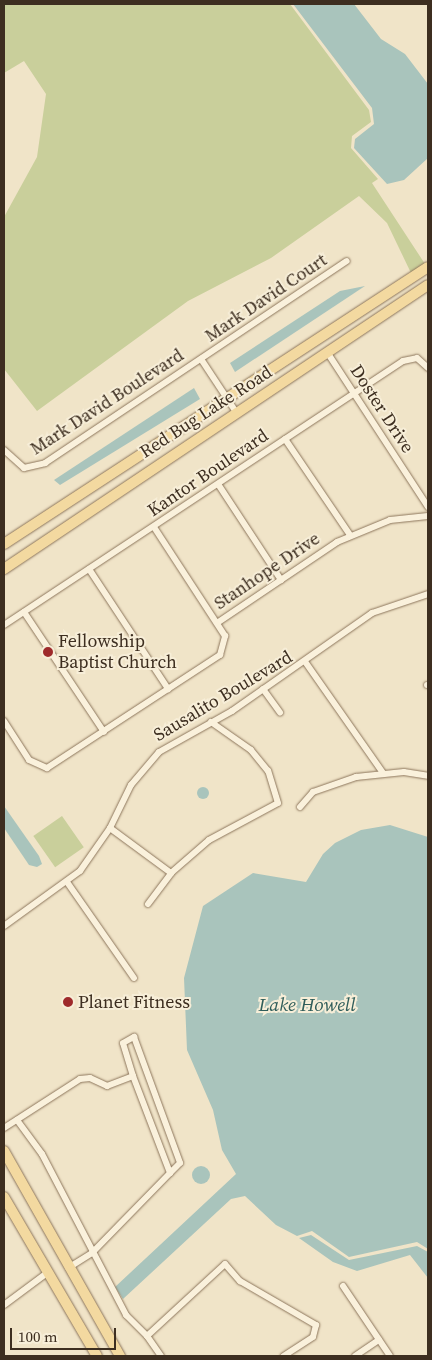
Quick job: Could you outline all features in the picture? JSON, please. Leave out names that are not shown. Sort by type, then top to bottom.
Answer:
[{"type":"main road","name":"Red Bug Lake Road","points":[[4,544],[428,267]]},
{"type":"main road","name":"Red Bug Lake Road","points":[[4,569],[91,508],[428,285]]},
{"type":"main road","points":[[327,352],[335,335],[393,296],[398,287]]},
{"type":"main road","points":[[4,561],[91,508]]},
{"type":"main road","points":[[4,1151],[68,1268],[120,1356]]},
{"type":"main road","points":[[4,1197],[97,1356]]},
{"type":"street","name":"Mark David Court","points":[[201,359],[347,261]]},
{"type":"street","name":"Doster Drive","points":[[327,352],[428,507]]},
{"type":"street","name":"Kantor Boulevard","points":[[4,625],[410,358],[424,361],[428,368]]},
{"type":"street","name":"Mark David Boulevard","points":[[4,450],[24,468],[45,463],[201,359],[236,412]]},
{"type":"street","points":[[285,439],[350,535]]},
{"type":"street","points":[[218,484],[281,580]]},
{"type":"street","name":"Stanhope Drive","points":[[4,721],[29,760],[40,768],[54,765],[220,656],[226,643],[217,623],[281,580],[350,535],[390,520],[428,516]]},
{"type":"street","points":[[154,527],[217,623]]},
{"type":"street","points":[[89,569],[168,689]]},
{"type":"street","name":"Sausalito Boulevard","points":[[4,926],[68,882],[110,828],[144,766],[176,740],[211,722],[306,663],[372,613],[428,594]]},
{"type":"street","points":[[24,612],[104,732]]},
{"type":"street","points":[[306,663],[383,773]]},
{"type":"street","points":[[263,689],[280,712]]},
{"type":"street","points":[[148,904],[171,873],[208,840],[278,803],[268,771],[251,750],[211,722]]},
{"type":"street","points":[[300,807],[313,792],[333,784],[383,773],[428,776]]},
{"type":"street","points":[[110,828],[171,873]]},
{"type":"street","points":[[68,882],[134,978]]},
{"type":"street","points":[[68,1268],[92,1253],[180,1163],[134,1037],[123,1043],[133,1076],[170,1173]]},
{"type":"street","points":[[4,1128],[80,1079],[90,1078],[107,1086],[133,1076]]},
{"type":"street","points":[[17,1120],[42,1154],[126,1316],[148,1336],[161,1356]]},
{"type":"street","points":[[148,1336],[225,1264],[240,1281],[316,1325],[313,1336],[284,1356]]},
{"type":"street","points":[[4,1305],[47,1273]]},
{"type":"street","points":[[343,1286],[390,1356]]},
{"type":"street","points":[[355,1356],[379,1340]]},
{"type":"green space","points":[[4,4],[290,4],[369,110],[371,122],[352,136],[351,148],[378,179],[372,183],[425,264],[411,273],[387,223],[359,196],[271,258],[188,301],[37,411],[4,369],[4,217],[37,157],[46,94],[24,61],[4,73]]},
{"type":"green space","points":[[62,816],[84,847],[55,867],[33,836]]},
{"type":"water","points":[[293,4],[354,4],[381,39],[405,54],[428,84],[428,158],[404,180],[387,184],[354,148],[355,139],[374,124],[372,108]]},
{"type":"water","points":[[365,286],[235,372],[230,363],[340,291]]},
{"type":"water","points":[[194,388],[200,399],[60,485],[54,480]]},
{"type":"water","points":[[205,787],[208,788],[208,798],[201,799],[198,798],[197,791],[198,788]]},
{"type":"water","points":[[4,806],[39,856],[42,864],[37,867],[29,865],[4,828]]},
{"type":"water","name":"Lake Howell","points":[[390,825],[428,837],[428,1249],[417,1242],[349,1257],[312,1231],[297,1236],[276,1225],[245,1196],[231,1199],[123,1299],[115,1287],[236,1174],[222,1150],[213,1110],[187,1050],[184,978],[203,906],[253,873],[306,882],[323,854],[335,843],[361,830]]},
{"type":"water","points":[[197,1166],[205,1166],[210,1171],[208,1182],[197,1184],[192,1179],[192,1171]]},
{"type":"water","points":[[311,1235],[349,1260],[417,1246],[428,1252],[428,1278],[410,1255],[357,1271],[333,1262],[299,1238]]},
{"type":"place","name":"Fellowship Baptist Church","points":[[48,652]]},
{"type":"place","name":"Planet Fitness","points":[[68,1002]]}]
